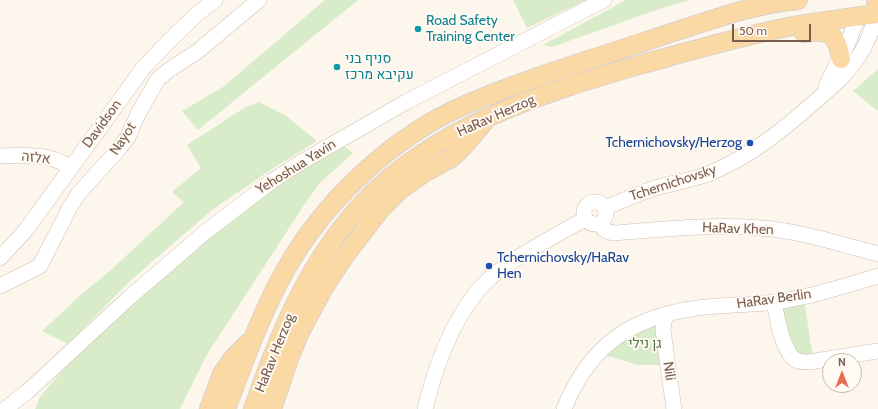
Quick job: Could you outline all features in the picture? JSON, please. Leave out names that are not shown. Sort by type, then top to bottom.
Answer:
[{"type":"main road","name":"HaRav Herzog","points":[[226,409],[263,316],[286,268],[300,246],[337,199],[354,182],[374,163],[422,128],[451,112],[486,96],[536,77],[740,11],[775,3],[798,0]]},
{"type":"main road","name":"HaRav Herzog","points":[[253,409],[277,344],[295,304],[309,276],[336,234],[361,205],[383,183],[415,158],[460,131],[491,116],[555,91],[708,46],[796,26],[859,8],[877,9]]},
{"type":"main road","points":[[708,46],[739,45],[811,32],[827,32],[834,38],[840,50],[841,59]]},
{"type":"main road","points":[[272,409],[289,359],[302,328],[323,290],[344,257],[364,230],[380,210],[402,190],[424,174],[451,158],[491,116]]},
{"type":"main road","points":[[209,409],[219,382],[227,366],[253,339]]},
{"type":"street","name":"Davidson","points":[[0,258],[26,230],[144,67],[168,40],[215,0]]},
{"type":"street","name":"Nayot","points":[[0,286],[40,266],[70,207],[79,193],[128,137],[138,114],[158,79],[198,51],[259,0]]},
{"type":"street","name":"Yehoshua Yavin","points":[[5,409],[21,403],[131,296],[252,195],[298,164],[406,102],[604,0]]},
{"type":"street","name":"Tchernichovsky","points":[[818,99],[841,59],[859,8]]},
{"type":"street","name":"Tchernichovsky","points":[[605,208],[626,198],[655,188],[707,174],[733,162],[784,129],[840,79],[859,55],[870,36],[877,9]]},
{"type":"street","points":[[859,55],[878,35]]},
{"type":"street","name":"אלזה","points":[[0,156],[42,156],[61,161],[71,167]]},
{"type":"street","points":[[593,202],[599,203],[605,208],[605,218],[600,223],[590,223],[585,219],[584,211],[588,204],[593,202]]},
{"type":"street","points":[[425,409],[433,380],[448,340],[477,292],[489,278],[504,267],[550,238],[585,219]]},
{"type":"street","name":"HaRav Khen","points":[[600,223],[609,233],[695,227],[762,228],[812,237],[878,254]]},
{"type":"street","name":"HaRav Berlin","points":[[564,409],[580,377],[598,353],[619,335],[648,321],[668,314],[696,308],[774,302],[798,298],[878,276]]},
{"type":"street","points":[[774,302],[782,336],[792,357],[798,361],[809,362],[878,351]]},
{"type":"street","name":"Nili","points":[[668,314],[664,323],[663,333],[674,409]]},
{"type":"street","points":[[648,321],[656,325],[663,333]]},
{"type":"green space","points":[[325,0],[358,0],[198,130],[182,111],[223,87]]},
{"type":"green space","points":[[513,0],[586,0],[527,28]]},
{"type":"green space","points":[[626,0],[690,0],[665,7],[552,47],[543,45]]},
{"type":"green space","points":[[878,69],[878,111],[853,91]]},
{"type":"green space","points":[[259,102],[285,115],[317,141],[278,165],[212,210],[131,280],[68,344],[42,331],[184,202],[172,192],[201,168],[187,145],[244,108]]},
{"type":"green space","points":[[341,144],[353,153],[320,183],[304,205],[206,356],[180,409],[35,409],[40,397],[60,373],[170,269],[255,200]]},
{"type":"green space","points":[[804,298],[813,359],[796,358],[776,303]]},
{"type":"green space","name":"גן נילי","points":[[656,325],[668,365],[638,365],[598,353],[612,340]]},
{"type":"place","name":"Road Safety Training Center","points":[[418,29]]},
{"type":"place","name":"סניף בני עקיבא מרכז","points":[[337,67]]},
{"type":"place","name":"Tchernichovsky/Herzog","points":[[750,143]]},
{"type":"place","name":"Tchernichovsky/HaRav Hen","points":[[489,266]]}]
